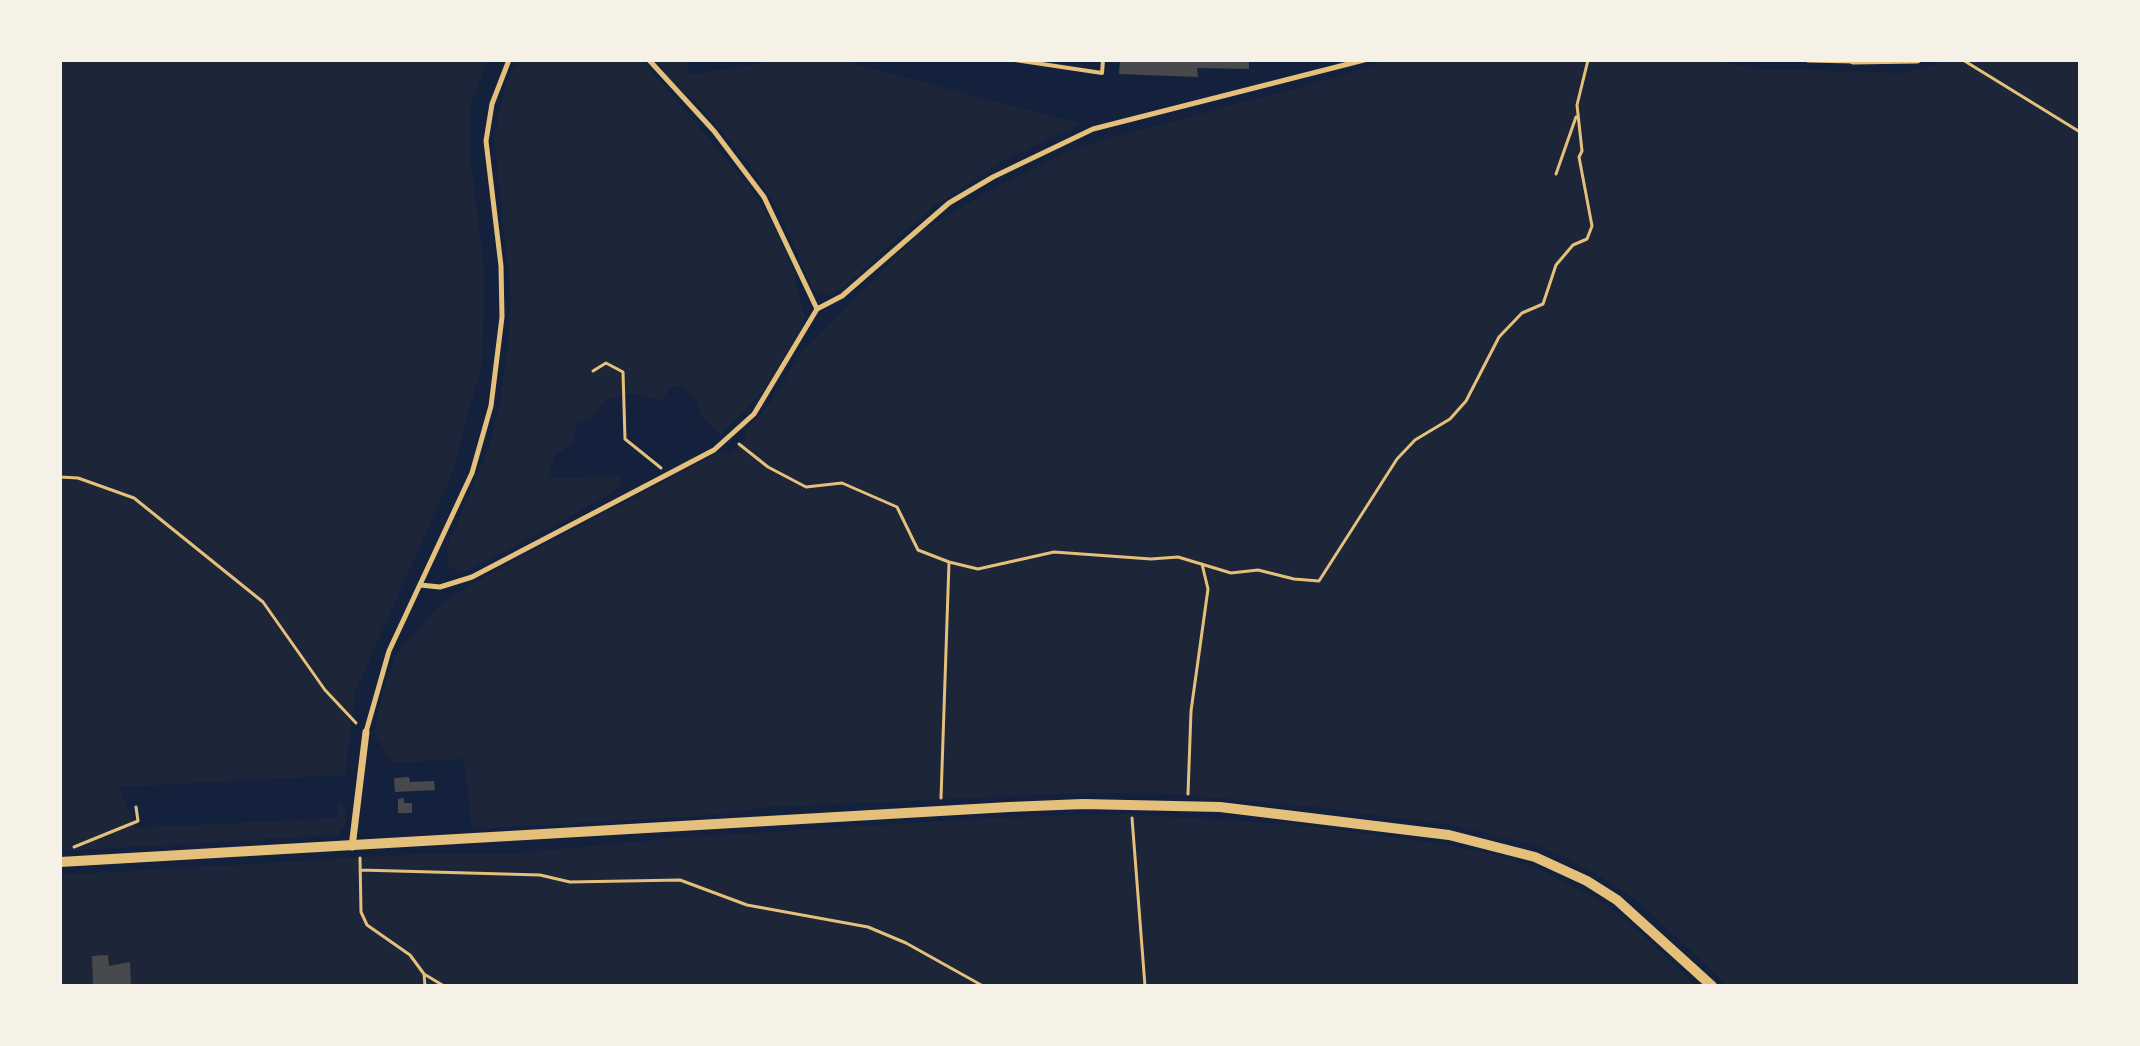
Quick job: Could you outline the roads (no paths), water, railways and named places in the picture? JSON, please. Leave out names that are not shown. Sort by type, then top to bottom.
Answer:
[{"type":"main road","points":[[64,862],[940,812],[1132,804],[1310,815],[1449,835],[1512,849],[1554,864],[1602,889],[1634,913],[1712,986]]},
{"type":"street","points":[[356,847],[366,732],[389,651],[472,473],[491,406],[502,317],[501,266],[486,141],[492,104],[509,60]]},
{"type":"street","points":[[649,60],[714,131],[764,197],[817,309]]},
{"type":"street","points":[[420,585],[440,587],[455,584],[714,450],[754,414],[817,309],[842,296],[949,203],[1063,141],[1093,129],[1364,60]]},
{"type":"street","points":[[1808,60],[1917,60]]},
{"type":"lane","points":[[1015,60],[1102,73],[1103,60]]}]
